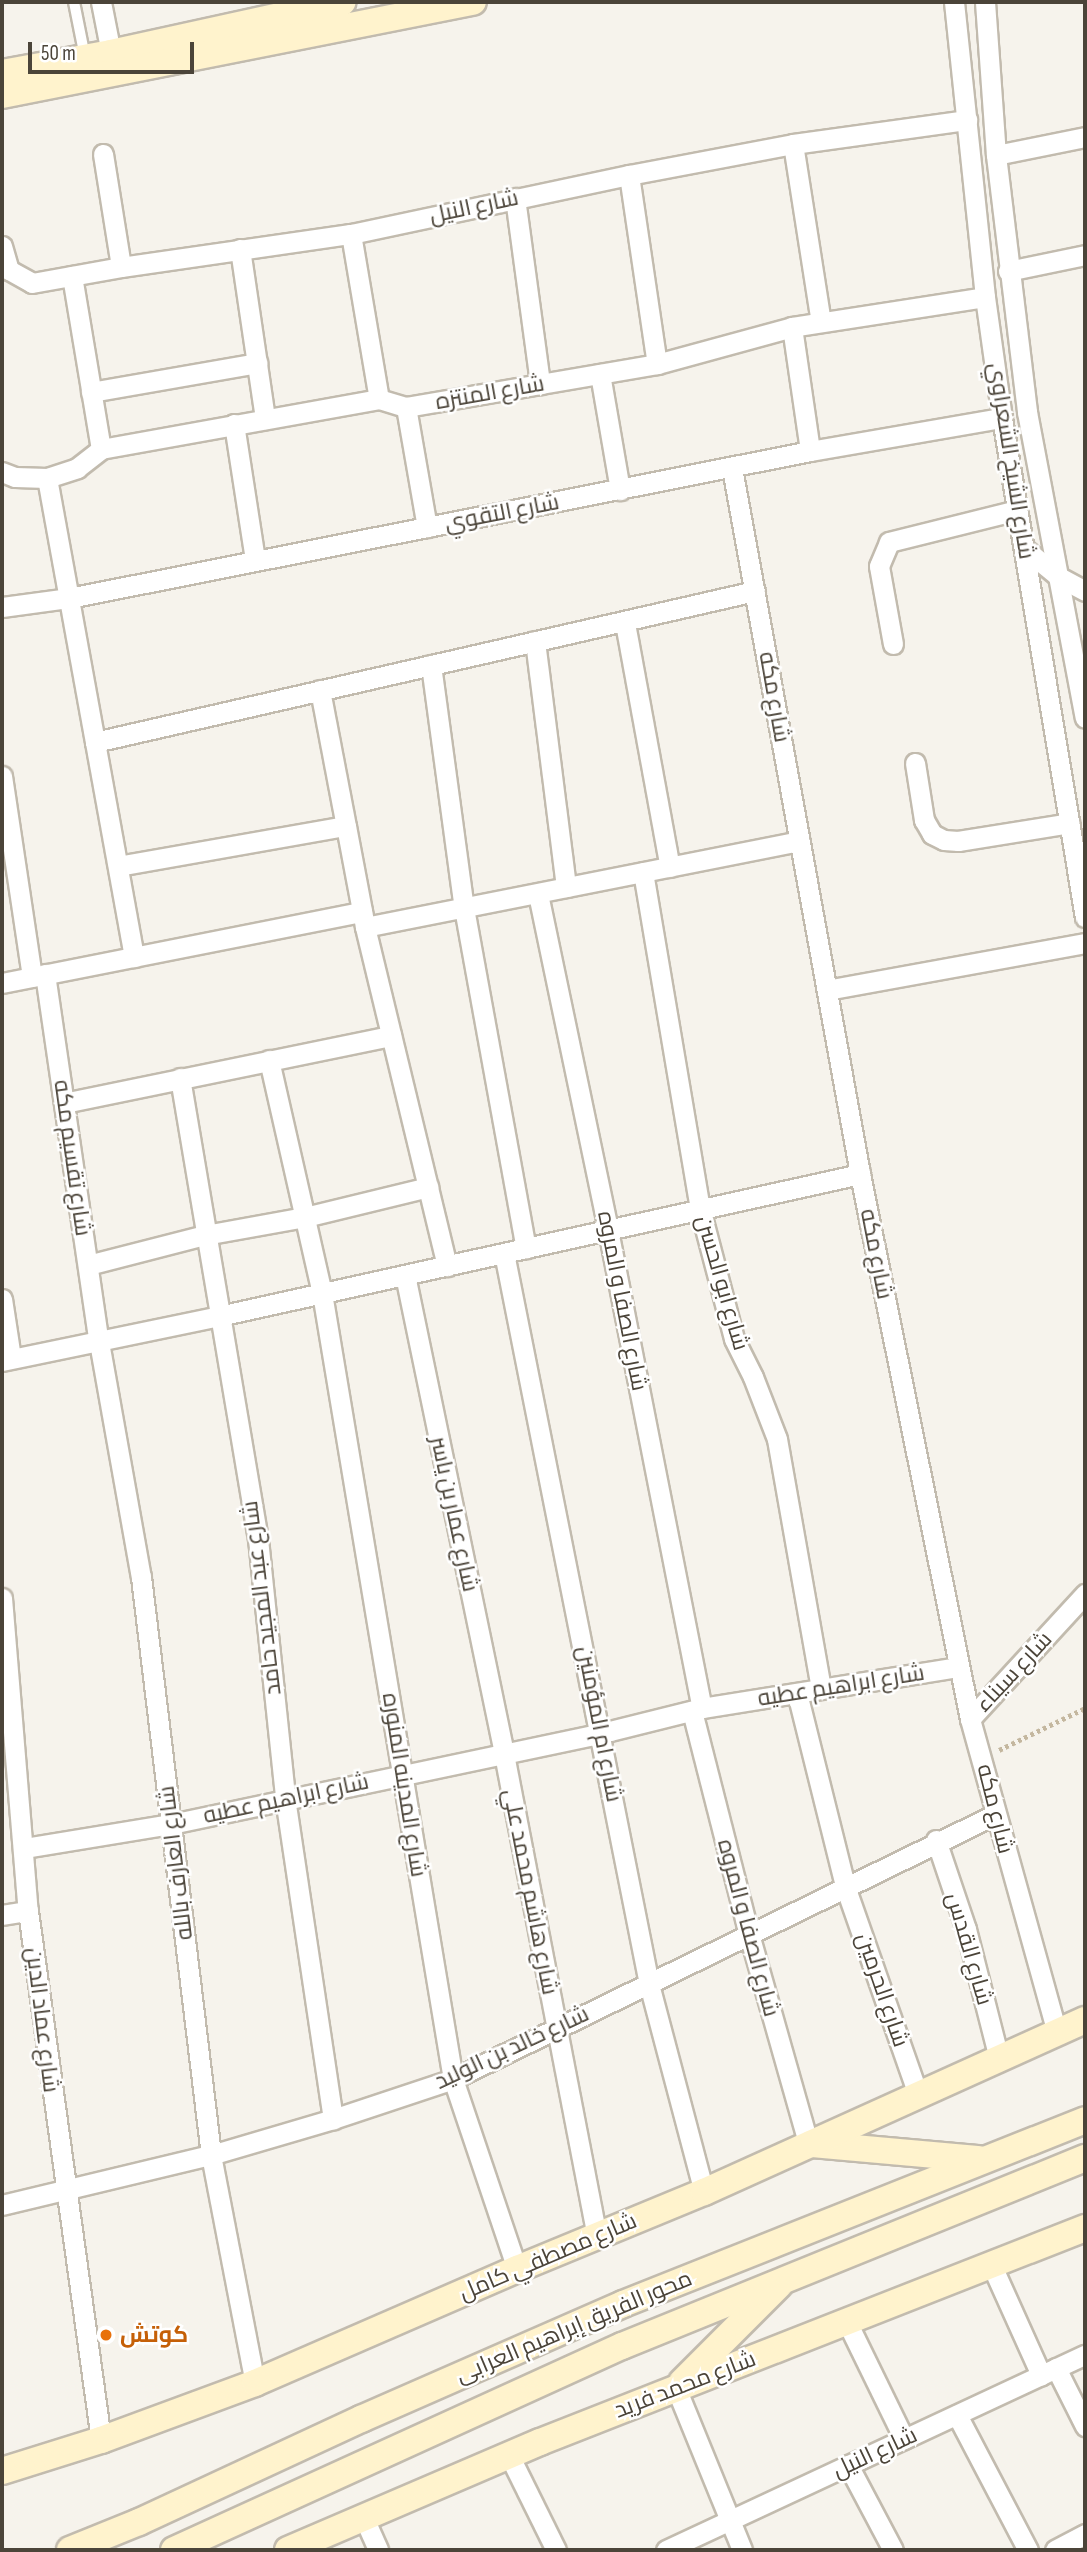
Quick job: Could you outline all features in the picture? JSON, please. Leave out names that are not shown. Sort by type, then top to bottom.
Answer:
[{"type":"street","points":[[101,2],[111,53]]},
{"type":"street","points":[[2,73],[111,53],[342,2]]},
{"type":"street","points":[[2,95],[472,2]]},
{"type":"street","name":"شارع الشيخ الشعراوي","points":[[954,2],[985,297],[1002,418],[1085,917]]},
{"type":"street","name":"شارع الشيخ الشعراوي","points":[[985,2],[996,155],[1027,412],[1059,577],[1081,663],[1085,718]]},
{"type":"street","name":"شارع النيل","points":[[2,254],[9,270],[32,284],[121,267],[351,234],[515,198],[793,144],[967,120]]},
{"type":"street","points":[[996,155],[1085,137]]},
{"type":"street","points":[[793,144],[821,322]]},
{"type":"street","points":[[103,154],[121,267]]},
{"type":"street","points":[[629,175],[657,363]]},
{"type":"street","points":[[515,198],[540,384]]},
{"type":"street","points":[[351,234],[379,400]]},
{"type":"street","points":[[240,249],[265,419]]},
{"type":"street","points":[[1009,271],[1085,255]]},
{"type":"street","points":[[72,276],[101,449]]},
{"type":"street","name":"شارع المنتزه","points":[[2,472],[15,477],[47,478],[77,468],[101,449],[379,400],[406,407],[600,374],[657,363],[792,327],[985,297]]},
{"type":"street","points":[[792,327],[810,451]]},
{"type":"street","points":[[91,392],[257,363]]},
{"type":"street","points":[[600,374],[620,490]]},
{"type":"street","points":[[406,407],[427,527]]},
{"type":"street","name":"شارع التقوي","points":[[2,607],[69,598],[810,451],[1002,418]]},
{"type":"street","points":[[234,424],[255,560]]},
{"type":"street","name":"شارع مكه","points":[[732,468],[860,1174],[959,1667],[994,1815],[1057,2032]]},
{"type":"street","points":[[47,478],[134,957]]},
{"type":"street","points":[[893,644],[879,566],[889,542],[1017,510]]},
{"type":"street","points":[[1025,549],[1059,577],[1085,591]]},
{"type":"street","points":[[95,742],[625,623],[755,591]]},
{"type":"street","points":[[625,623],[670,867]]},
{"type":"street","points":[[535,642],[566,887]]},
{"type":"street","points":[[1049,692],[1081,663]]},
{"type":"street","points":[[430,665],[464,908],[526,1248]]},
{"type":"street","points":[[320,690],[363,920],[447,1266]]},
{"type":"street","points":[[915,763],[924,820],[932,834],[944,839],[958,841],[1070,823]]},
{"type":"street","name":"شارع تقسيم مكه","points":[[2,776],[6,827],[64,1103],[99,1342]]},
{"type":"street","points":[[118,866],[346,826]]},
{"type":"street","points":[[2,983],[134,957],[363,920],[464,908],[800,841]]},
{"type":"street","name":"شارع ابو الحسن","points":[[643,872],[700,1209],[734,1339],[778,1439],[821,1689]]},
{"type":"street","name":"شارع الصفا و المروه","points":[[538,894],[608,1230],[697,1709],[749,1934],[808,2144]]},
{"type":"street","points":[[827,990],[1085,943]]},
{"type":"street","points":[[64,1103],[391,1036]]},
{"type":"street","name":"شارع المدينه المنوره","points":[[269,1060],[322,1293],[453,2079],[517,2269]]},
{"type":"street","name":"شارع عبد المجيد حامد","points":[[180,1078],[258,1539],[285,1798],[333,2119]]},
{"type":"street","points":[[2,1299],[6,1359],[99,1342],[860,1174]]},
{"type":"street","points":[[88,1265],[205,1235],[305,1217],[428,1187]]},
{"type":"street","name":"شارع ام المؤمنين","points":[[504,1253],[602,1733],[649,1984],[704,2192]]},
{"type":"street","name":"شارع عمار بن ياسر","points":[[405,1275],[504,1754]]},
{"type":"street","name":"شارع العارف بالله","points":[[99,1342],[141,1577],[211,2155],[255,2383]]},
{"type":"street","name":"شارع سيناء","points":[[970,1719],[1085,1594]]},
{"type":"street","name":"شارع عماد الدين","points":[[2,1598],[28,1911],[64,2188],[101,2440]]},
{"type":"street","name":"شارع ابراهيم عطيه","points":[[24,1848],[171,1824],[602,1733],[697,1709],[959,1667]]},
{"type":"street","name":"شارع الحرمين","points":[[797,1693],[845,1886],[918,2094]]},
{"type":"street","name":"شارع هاشم محمد علي","points":[[504,1754],[597,2236]]},
{"type":"street","name":"شارع خالد بن الوليد","points":[[2,2205],[64,2188],[211,2155],[333,2119],[453,2079],[936,1840],[994,1815]]},
{"type":"street","name":"شارع القدس","points":[[936,1840],[966,1929],[999,2058]]},
{"type":"street","points":[[2,1915],[28,1911]]},
{"type":"street","name":"شارع مصطفي كامل","points":[[2,2471],[101,2440],[255,2383],[517,2269],[704,2192],[1085,2020]]},
{"type":"street","name":"محور الفريق إبراهيم العرابى","points":[[70,2550],[139,2522],[361,2419],[623,2304],[1085,2120]]},
{"type":"street","points":[[808,2144],[984,2160]]},
{"type":"street","name":"محور الفريق إبراهيم العرابى","points":[[174,2550],[539,2383],[787,2277],[1085,2158]]},
{"type":"street","name":"شارع محمد فريد","points":[[288,2550],[509,2455],[1085,2228]]},
{"type":"street","points":[[992,2266],[1049,2372],[1085,2426]]},
{"type":"street","points":[[742,2550],[676,2388],[787,2277]]},
{"type":"street","points":[[847,2322],[904,2439]]},
{"type":"street","name":"شارع النيل","points":[[666,2550],[1085,2355]]},
{"type":"street","points":[[957,2415],[1028,2550]]},
{"type":"street","points":[[509,2455],[556,2550]]},
{"type":"street","points":[[848,2465],[893,2550]]},
{"type":"street","points":[[363,2518],[378,2550]]},
{"type":"street","points":[[1055,2550],[1085,2535]]},
{"type":"lane","points":[[74,2],[85,58]]},
{"type":"path","points":[[982,1757],[1085,1707]]},
{"type":"place","name":"كوتش","points":[[106,2335]]}]
